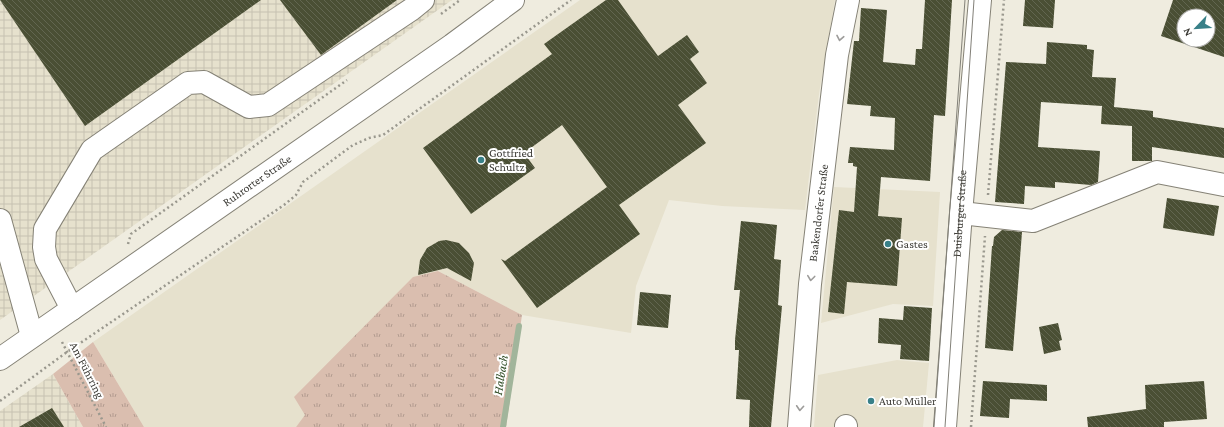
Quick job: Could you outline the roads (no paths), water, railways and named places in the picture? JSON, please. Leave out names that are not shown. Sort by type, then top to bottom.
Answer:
[{"type":"street","points":[[72,309],[46,260],[44,247],[45,230],[92,150],[188,83],[204,82],[249,107],[268,105],[412,9],[422,0]]},
{"type":"street","name":"Ruhrorter Straße","points":[[0,359],[51,322],[132,269],[452,45],[513,0]]},
{"type":"street","name":"Baakendorfer Straße","points":[[799,427],[811,276],[837,55],[848,0]]},
{"type":"street","name":"Duisburger Straße","points":[[945,427],[961,213],[980,0]]},
{"type":"street","points":[[961,213],[1033,221],[1157,172],[1224,186]]},
{"type":"street","points":[[0,220],[32,336]]},
{"type":"waterway","name":"Halbach","points":[[503,427],[519,326]]},
{"type":"tram line","points":[[934,427],[965,0]]},
{"type":"tram line","points":[[945,427],[974,0]]},
{"type":"place","name":"Gottfried Schultz","points":[[481,160]]},
{"type":"place","name":"Gastes","points":[[888,244]]},
{"type":"place","name":"Auto Müller","points":[[871,401]]}]
